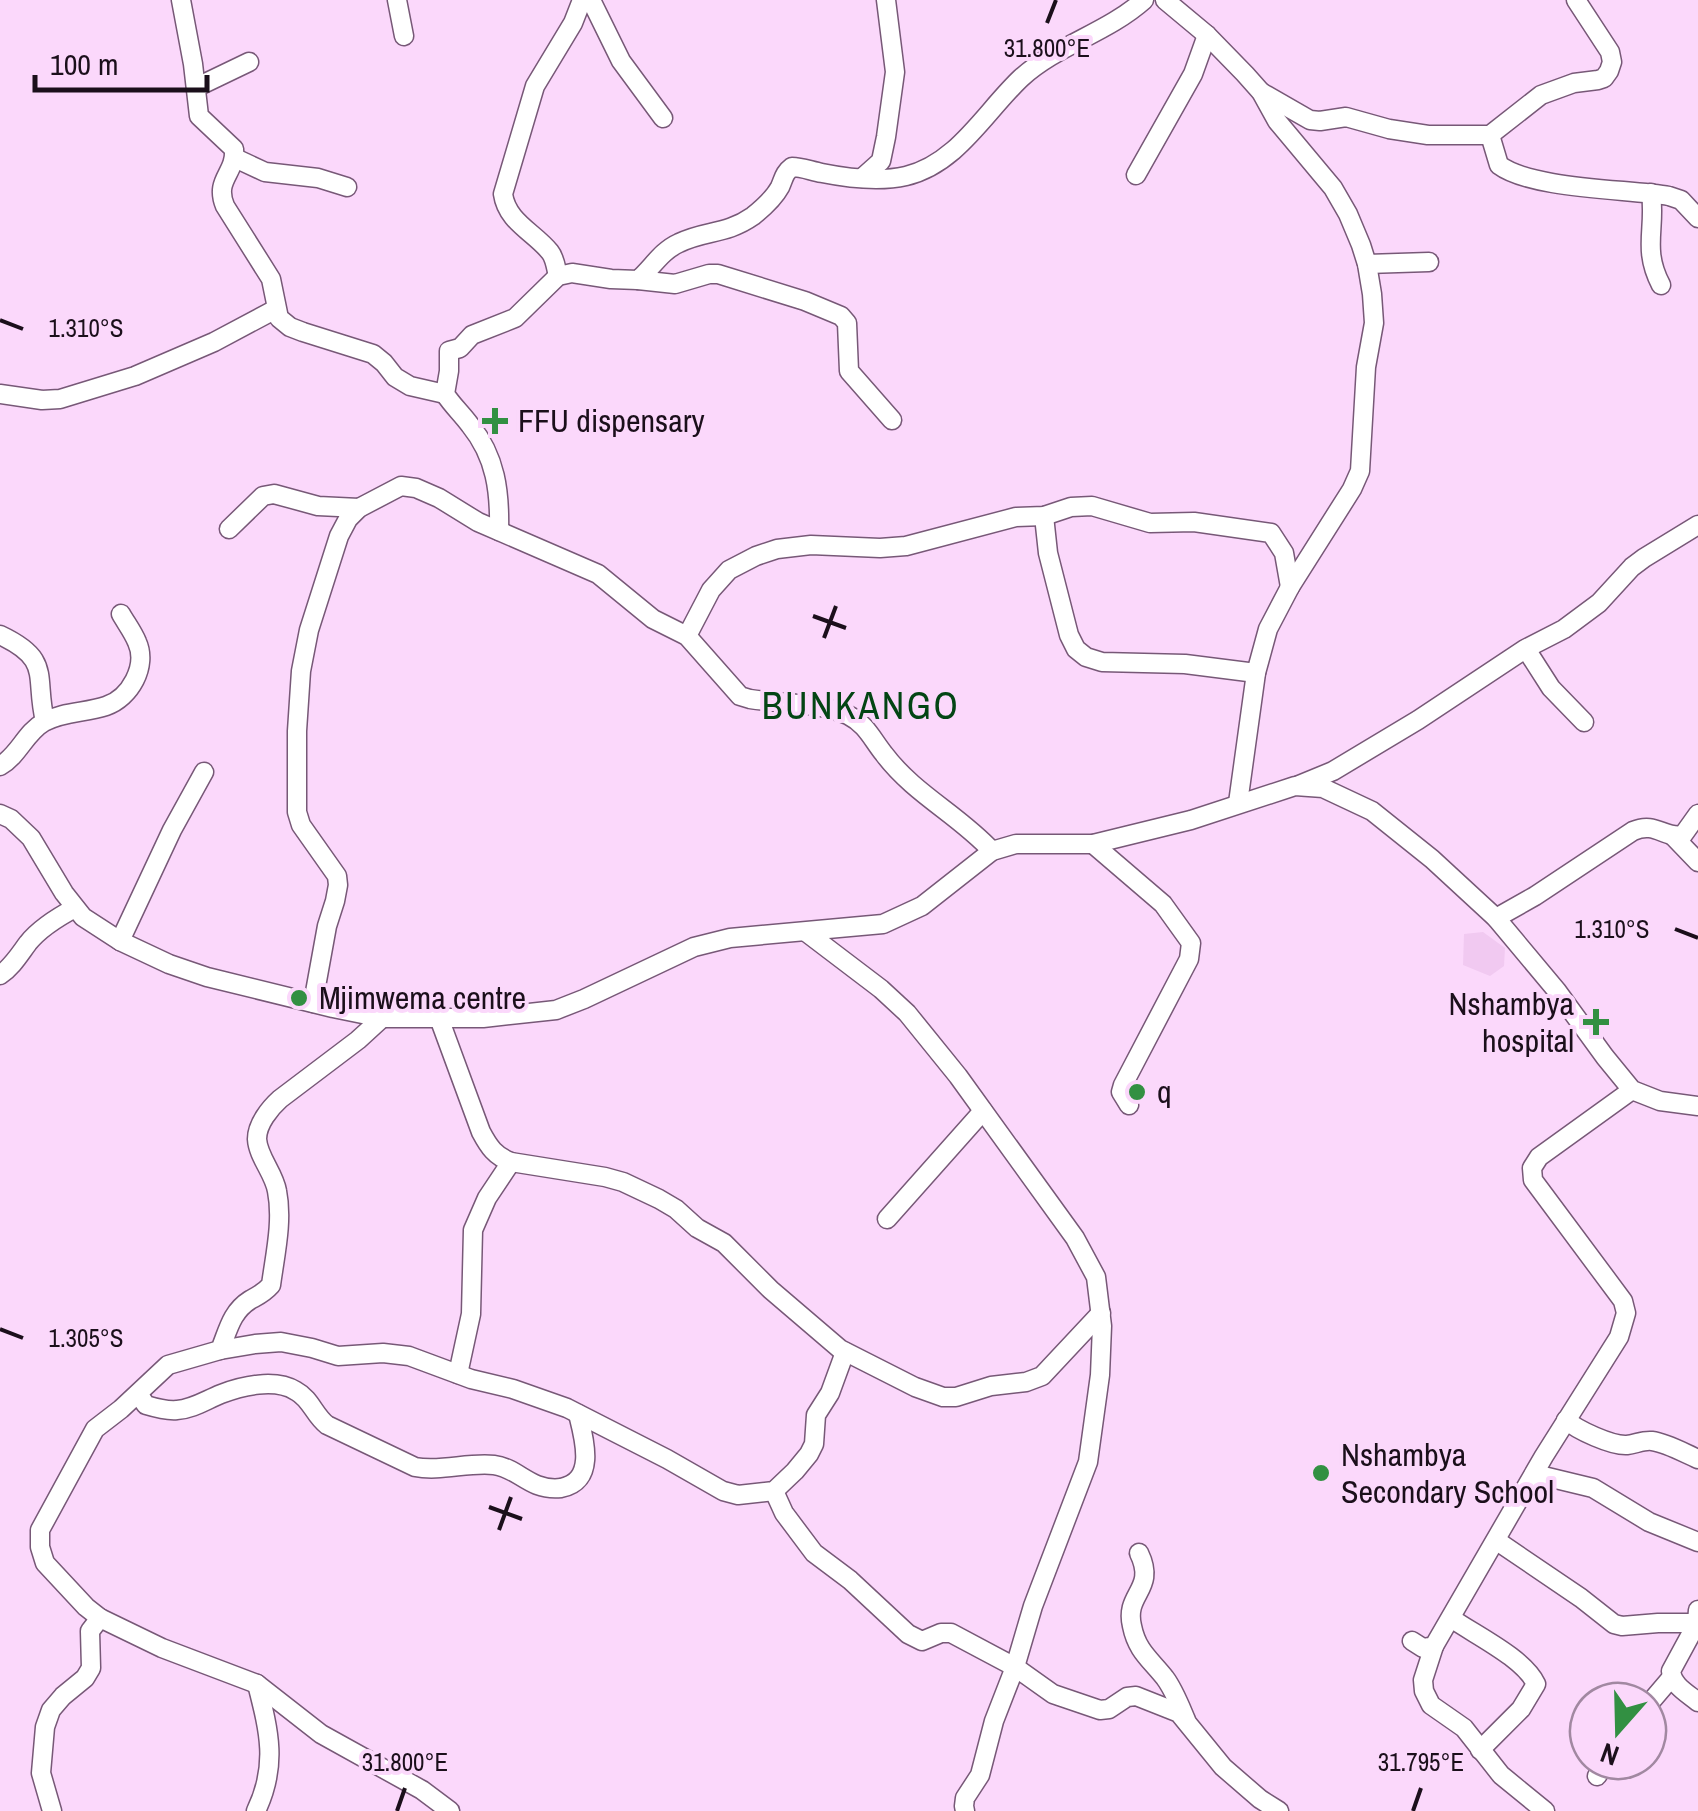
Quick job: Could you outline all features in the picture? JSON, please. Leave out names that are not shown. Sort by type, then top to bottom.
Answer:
[{"type":"street","points":[[181,0],[197,87],[198,116],[234,149],[235,158],[220,194],[271,280],[279,318],[290,326],[373,354],[395,377],[410,386],[444,394],[488,452],[499,491],[499,531]]},
{"type":"street","points":[[398,0],[404,36]]},
{"type":"street","points":[[558,276],[551,253],[509,211],[503,194],[535,86],[573,23],[582,0]]},
{"type":"street","points":[[591,0],[621,61],[663,118]]},
{"type":"street","points":[[862,178],[881,161],[895,72],[886,0]]},
{"type":"street","points":[[638,280],[675,244],[734,228],[748,219],[770,200],[792,167],[862,178],[900,178],[924,171],[941,161],[1023,77],[1054,55],[1119,20],[1144,0]]},
{"type":"street","points":[[1164,0],[1207,35],[1260,92],[1277,122],[1333,188],[1348,214],[1367,264],[1374,323],[1366,367],[1360,470],[1268,629],[1256,673],[1238,803]]},
{"type":"street","points":[[1260,92],[1310,120],[1346,118],[1428,136],[1490,136],[1541,95],[1574,82],[1604,78],[1609,72],[1610,52],[1576,0]]},
{"type":"street","points":[[1136,175],[1193,74],[1207,35]]},
{"type":"street","points":[[197,87],[248,62]]},
{"type":"street","points":[[1490,136],[1499,165],[1512,173],[1680,200],[1698,218]]},
{"type":"street","points":[[235,158],[265,172],[318,178],[347,187]]},
{"type":"street","points":[[1651,193],[1650,256],[1661,285]]},
{"type":"street","points":[[1367,264],[1429,262]]},
{"type":"street","points":[[444,394],[449,351],[460,348],[472,335],[515,318],[558,276],[572,272],[676,284],[709,274],[729,276],[841,316],[847,322],[849,371],[892,420]]},
{"type":"street","points":[[0,394],[60,399],[134,376],[214,342],[276,309]]},
{"type":"street","points":[[313,1002],[338,884],[297,812],[301,671],[339,536],[348,519],[359,508],[401,486],[439,498],[478,522],[598,574],[653,619],[687,636],[740,696],[829,710],[862,723],[908,781],[976,834],[992,852]]},
{"type":"street","points":[[229,529],[264,496],[274,494],[328,508],[359,508]]},
{"type":"street","points":[[687,636],[711,590],[729,570],[777,549],[811,545],[906,546],[1016,516],[1044,516],[1092,506],[1150,524],[1194,522],[1271,532],[1284,553],[1290,587]]},
{"type":"street","points":[[1044,516],[1048,553],[1069,635],[1076,649],[1086,657],[1102,662],[1185,664],[1256,673]]},
{"type":"street","points":[[0,814],[31,838],[83,917],[120,941],[169,964],[207,977],[382,1018],[483,1018],[556,1010],[694,946],[730,938],[883,924],[922,906],[992,852],[1016,844],[1093,844],[1191,820],[1295,786],[1332,770],[1418,720],[1578,620],[1600,604],[1632,567],[1698,525]]},
{"type":"street","points":[[0,766],[45,721],[104,707],[130,688],[141,656],[121,614]]},
{"type":"street","points":[[0,636],[28,651],[36,662],[45,721]]},
{"type":"street","points":[[1526,649],[1551,688],[1584,722]]},
{"type":"street","points":[[120,941],[204,772]]},
{"type":"street","points":[[1295,786],[1323,788],[1372,811],[1432,859],[1496,918],[1557,990],[1632,1090],[1660,1101],[1698,1106]]},
{"type":"street","points":[[1674,837],[1683,835],[1698,814]]},
{"type":"street","points":[[1496,918],[1639,828],[1655,828],[1674,837],[1698,862]]},
{"type":"street","points":[[1093,844],[1162,904],[1191,943],[1190,960],[1123,1085],[1122,1092],[1130,1105]]},
{"type":"street","points":[[0,975],[35,935],[75,908]]},
{"type":"street","points":[[806,932],[881,989],[907,1014],[983,1111],[1096,1277],[1102,1326],[1100,1375],[1088,1462],[1033,1606],[980,1775],[965,1798],[966,1811]]},
{"type":"street","points":[[220,1350],[231,1320],[249,1300],[271,1285],[279,1210],[274,1178],[257,1138],[265,1117],[280,1099],[382,1018]]},
{"type":"street","points":[[439,1018],[482,1132],[498,1157],[605,1177],[659,1199],[724,1243],[771,1290],[845,1352],[915,1387],[956,1397],[1042,1376],[1100,1313]]},
{"type":"street","points":[[1545,1811],[1500,1775],[1464,1728],[1431,1706],[1423,1680],[1434,1646],[1566,1420],[1620,1337],[1626,1313],[1623,1301],[1533,1180],[1532,1168],[1540,1157],[1632,1090]]},
{"type":"street","points":[[887,1218],[983,1111]]},
{"type":"street","points":[[458,1374],[470,1314],[473,1230],[487,1198],[511,1162]]},
{"type":"street","points":[[448,1810],[422,1790],[321,1734],[258,1684],[162,1648],[100,1618],[86,1607],[46,1563],[40,1547],[40,1530],[95,1428],[168,1365],[220,1350],[281,1342],[348,1357],[396,1353],[513,1389],[578,1414],[723,1491],[738,1495],[774,1491],[812,1449],[816,1415],[830,1393],[845,1352]]},
{"type":"street","points":[[138,1394],[146,1405],[176,1410],[197,1406],[237,1389],[278,1384],[307,1399],[327,1425],[415,1467],[492,1464],[554,1489],[573,1484],[585,1462],[578,1414]]},
{"type":"street","points":[[1566,1420],[1617,1444],[1656,1442],[1698,1459]]},
{"type":"street","points":[[1535,1474],[1593,1488],[1649,1522],[1698,1542]]},
{"type":"street","points":[[774,1491],[784,1513],[814,1554],[850,1580],[908,1634],[922,1641],[951,1633],[1053,1694],[1100,1710],[1136,1696],[1180,1713],[1222,1767],[1279,1811]]},
{"type":"street","points":[[1497,1541],[1614,1624],[1697,1623]]},
{"type":"street","points":[[1139,1553],[1145,1566],[1145,1580],[1130,1610],[1132,1628],[1143,1655],[1170,1686],[1186,1720]]},
{"type":"street","points":[[1668,1682],[1673,1663],[1697,1623],[1698,1610]]},
{"type":"street","points":[[52,1811],[40,1772],[45,1727],[51,1710],[91,1668],[90,1631],[100,1618]]},
{"type":"street","points":[[1451,1618],[1514,1660],[1531,1674],[1536,1684],[1521,1709],[1480,1750]]},
{"type":"street","points":[[1412,1641],[1423,1648],[1434,1646]]},
{"type":"street","points":[[1672,1678],[1698,1702]]},
{"type":"street","points":[[256,1811],[270,1774],[271,1754],[258,1684]]},
{"type":"shaded area","points":[[1483,932],[1505,948],[1504,966],[1490,976],[1463,965],[1464,934]]},
{"type":"place","name":"FFU dispensary","points":[[495,421]]},
{"type":"place","name":"Mjimwema centre","points":[[299,998]]},
{"type":"place","name":"Nshambya hospital","points":[[1596,1022]]},
{"type":"place","name":"q","points":[[1137,1092]]},
{"type":"place","name":"Nshambya Secondary School","points":[[1321,1473]]},
{"type":"district","name":"BUNKANGO","points":[[861,706]]}]
